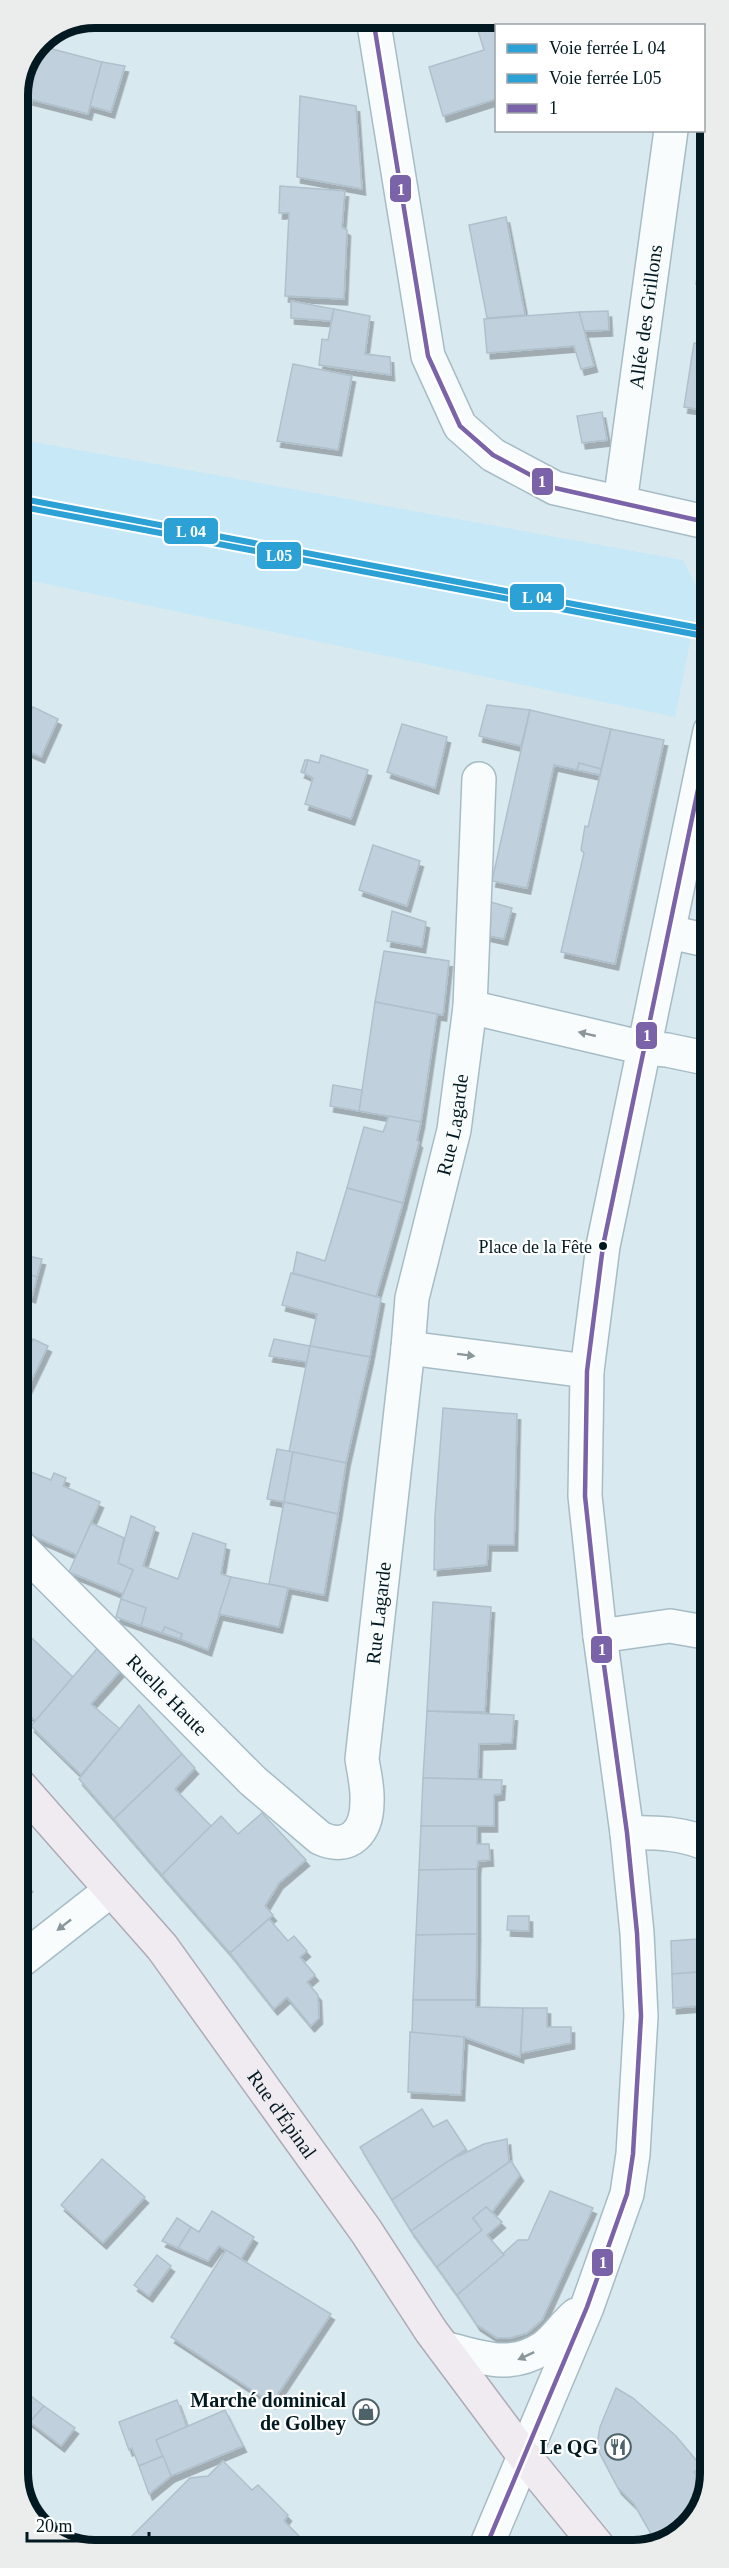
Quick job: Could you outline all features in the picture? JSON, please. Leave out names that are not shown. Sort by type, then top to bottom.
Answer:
[{"type":"main road","name":"Rue d'Épinal","points":[[28,1795],[169,1957],[366,2231],[444,2348],[525,2457],[593,2540]]},
{"type":"street","points":[[375,29],[428,356],[460,426],[493,455],[555,488],[700,521]]},
{"type":"street","name":"Allée des Grillons","points":[[620,503],[671,132]]},
{"type":"street","name":"Rue Lagarde","points":[[320,1838],[332,1843],[349,1841],[363,1827],[368,1802],[362,1759],[412,1298],[454,1130],[470,1007],[479,779]]},
{"type":"street","points":[[489,2540],[587,2307],[621,2214],[627,2194],[633,2154],[640,2016],[637,1933],[627,1833],[600,1636],[585,1496],[586,1371],[603,1246],[700,780]]},
{"type":"street","points":[[669,932],[700,939]]},
{"type":"street","points":[[470,1007],[644,1048],[700,1057]]},
{"type":"street","points":[[408,1348],[586,1371]]},
{"type":"street","name":"Ruelle Haute","points":[[28,1555],[253,1781],[320,1838]]},
{"type":"street","points":[[600,1636],[670,1626],[700,1631]]},
{"type":"street","points":[[627,1833],[663,1834],[700,1840]]},
{"type":"street","points":[[28,1955],[111,1890]]},
{"type":"street","points":[[444,2348],[488,2359],[514,2361],[544,2348],[570,2320],[587,2307]]},
{"type":"shaded area","points":[[28,441],[683,560],[700,593],[675,717],[28,580]]},
{"type":"building","points":[[477,29],[495,29],[495,99],[443,116],[429,67],[484,50]]},
{"type":"building","points":[[48,48],[102,62],[88,114],[29,99],[37,64]]},
{"type":"building","points":[[102,62],[125,66],[111,112],[90,106]]},
{"type":"building","points":[[300,96],[356,106],[362,189],[297,177]]},
{"type":"building","points":[[280,186],[345,191],[342,227],[347,230],[344,299],[285,296],[289,213],[279,213]]},
{"type":"building","points":[[506,217],[525,315],[487,318],[469,225]]},
{"type":"building","points":[[700,256],[700,285],[696,284]]},
{"type":"building","points":[[291,301],[334,309],[331,321],[291,318]]},
{"type":"building","points":[[334,309],[370,316],[365,354],[390,357],[391,375],[319,365],[322,339],[328,340]]},
{"type":"building","points":[[608,311],[609,330],[584,331],[579,312]]},
{"type":"building","points":[[579,312],[594,366],[581,369],[574,346],[487,353],[484,319]]},
{"type":"building","points":[[694,343],[700,344],[700,409],[684,407]]},
{"type":"building","points":[[293,364],[352,376],[338,450],[277,441]]},
{"type":"building","points":[[602,412],[607,440],[582,443],[577,416]]},
{"type":"building","points":[[487,705],[530,710],[521,746],[479,736]]},
{"type":"building","points":[[33,707],[58,719],[41,757],[28,751],[28,717]]},
{"type":"building","points":[[530,710],[611,729],[601,769],[579,763],[577,770],[554,765],[527,888],[492,881]]},
{"type":"building","points":[[402,724],[447,737],[435,788],[387,772]]},
{"type":"building","points":[[611,729],[664,740],[615,964],[561,952],[584,853],[581,850],[585,826],[588,827]]},
{"type":"building","points":[[321,755],[368,770],[351,819],[305,804],[313,778],[304,773],[308,760],[319,763]]},
{"type":"building","points":[[305,760],[308,760],[304,773],[301,772]]},
{"type":"building","points":[[579,763],[601,769],[600,775],[577,770]]},
{"type":"building","points":[[373,845],[420,861],[407,906],[359,890]]},
{"type":"building","points":[[487,901],[512,908],[504,939],[480,934]]},
{"type":"building","points":[[392,911],[426,922],[422,947],[387,941]]},
{"type":"building","points":[[384,951],[449,961],[443,1015],[375,1002]]},
{"type":"building","points":[[375,1002],[437,1014],[421,1122],[359,1111]]},
{"type":"building","points":[[333,1085],[362,1090],[359,1111],[330,1106]]},
{"type":"building","points":[[389,1116],[421,1122],[417,1140],[419,1142],[403,1203],[347,1188],[364,1127],[383,1132]]},
{"type":"building","points":[[347,1188],[403,1203],[376,1297],[293,1273],[297,1252],[325,1261]]},
{"type":"building","points":[[28,1256],[42,1259],[37,1277],[28,1274]]},
{"type":"building","points":[[291,1273],[381,1298],[370,1357],[310,1346],[317,1314],[282,1305]]},
{"type":"building","points":[[28,1274],[37,1277],[32,1297],[28,1295]]},
{"type":"building","points":[[33,1339],[48,1346],[28,1388],[28,1350]]},
{"type":"building","points":[[274,1339],[310,1346],[307,1362],[269,1356]]},
{"type":"building","points":[[310,1346],[370,1357],[346,1463],[289,1452]]},
{"type":"building","points":[[443,1408],[517,1414],[514,1545],[488,1545],[487,1565],[434,1570],[435,1516]]},
{"type":"building","points":[[277,1449],[293,1452],[284,1502],[267,1499]]},
{"type":"building","points":[[293,1452],[346,1463],[338,1514],[284,1502]]},
{"type":"building","points":[[31,1472],[51,1480],[54,1473],[66,1478],[63,1486],[100,1502],[77,1555],[28,1534],[28,1478]]},
{"type":"building","points":[[284,1502],[338,1514],[324,1595],[269,1584]]},
{"type":"building","points":[[131,1516],[155,1527],[143,1566],[178,1579],[193,1533],[226,1544],[221,1574],[231,1577],[208,1650],[180,1639],[182,1634],[165,1627],[162,1633],[141,1626],[146,1608],[121,1599],[133,1570],[118,1563]]},
{"type":"building","points":[[91,1523],[124,1538],[118,1563],[133,1570],[123,1594],[69,1572]]},
{"type":"building","points":[[231,1577],[288,1588],[279,1627],[219,1614]]},
{"type":"building","points":[[121,1599],[146,1608],[141,1626],[116,1617]]},
{"type":"building","points":[[433,1602],[491,1607],[485,1712],[427,1711]]},
{"type":"building","points":[[165,1627],[182,1634],[180,1639],[162,1633]]},
{"type":"building","points":[[28,1634],[73,1677],[36,1721],[28,1714]]},
{"type":"building","points":[[101,1644],[123,1668],[91,1704],[120,1729],[81,1775],[31,1726]]},
{"type":"building","points":[[139,1705],[182,1754],[114,1819],[79,1779]]},
{"type":"building","points":[[427,1711],[514,1715],[512,1743],[479,1744],[478,1779],[423,1778]]},
{"type":"building","points":[[182,1754],[195,1768],[175,1789],[211,1826],[162,1875],[114,1819]]},
{"type":"building","points":[[423,1778],[502,1780],[501,1794],[494,1795],[494,1826],[421,1826]]},
{"type":"building","points":[[262,1813],[306,1860],[279,1883],[265,1906],[273,1915],[230,1953],[162,1875],[221,1816],[238,1834]]},
{"type":"building","points":[[421,1826],[477,1826],[477,1844],[489,1844],[490,1860],[478,1861],[477,1869],[419,1870]]},
{"type":"building","points":[[477,1869],[477,1934],[416,1935],[419,1870]]},
{"type":"building","points":[[508,1916],[529,1916],[529,1931],[507,1930]]},
{"type":"building","points":[[269,1919],[288,1941],[294,1936],[307,1951],[300,1957],[315,1975],[307,1982],[318,1995],[319,2018],[311,2026],[287,1997],[274,2009],[230,1953]]},
{"type":"building","points":[[477,1934],[476,2000],[413,2000],[416,1935]]},
{"type":"building","points":[[700,1939],[700,1972],[672,1974],[671,1941]]},
{"type":"building","points":[[700,1972],[700,2006],[673,2008],[672,1974]]},
{"type":"building","points":[[413,2000],[476,2000],[476,2007],[523,2008],[520,2057],[464,2037],[412,2033]]},
{"type":"building","points":[[523,2008],[547,2008],[547,2027],[571,2027],[571,2043],[521,2053]]},
{"type":"building","points":[[410,2032],[464,2037],[461,2095],[408,2092]]},
{"type":"building","points":[[422,2109],[433,2127],[447,2120],[466,2149],[392,2200],[360,2147]]},
{"type":"building","points":[[507,2139],[509,2162],[411,2231],[392,2200],[450,2160],[484,2144]]},
{"type":"building","points":[[102,2159],[145,2197],[103,2243],[61,2205]]},
{"type":"building","points":[[511,2161],[520,2175],[492,2212],[486,2207],[473,2218],[482,2230],[437,2267],[411,2231]]},
{"type":"building","points":[[550,2191],[593,2208],[542,2320],[527,2333],[510,2338],[497,2338],[477,2325],[457,2295],[518,2240],[528,2240]]},
{"type":"building","points":[[486,2207],[502,2222],[487,2235],[504,2255],[457,2295],[437,2267],[482,2230],[473,2218]]},
{"type":"building","points":[[212,2211],[254,2237],[241,2259],[219,2246],[208,2261],[178,2248],[191,2227],[199,2232]]},
{"type":"building","points":[[177,2218],[191,2227],[178,2248],[162,2241]]},
{"type":"building","points":[[226,2250],[331,2314],[272,2403],[171,2337]]},
{"type":"building","points":[[157,2255],[171,2266],[149,2296],[134,2285]]},
{"type":"building","points":[[616,2388],[633,2398],[676,2436],[700,2465],[694,2472],[699,2479],[697,2494],[687,2513],[678,2523],[652,2536],[634,2504],[618,2488],[599,2452],[597,2444],[600,2427]]},
{"type":"building","points":[[28,2394],[44,2406],[30,2422],[28,2420]]},
{"type":"building","points":[[177,2400],[187,2427],[156,2440],[163,2456],[139,2466],[132,2448],[129,2450],[119,2422]]},
{"type":"building","points":[[44,2406],[75,2428],[61,2446],[30,2422]]},
{"type":"building","points":[[225,2410],[243,2446],[171,2476],[156,2440]]},
{"type":"building","points":[[163,2456],[171,2476],[149,2494],[139,2466]]},
{"type":"building","points":[[223,2461],[252,2490],[258,2485],[288,2515],[284,2521],[302,2539],[129,2539],[190,2478],[208,2476]]},
{"type":"transit line","name":"1","points":[[375,29],[428,356],[460,426],[493,455],[555,488],[700,521]]},
{"type":"transit line","points":[[28,500],[700,628]]},
{"type":"transit line","name":"1","points":[[489,2540],[587,2307],[627,2194],[633,2154],[641,2016],[637,1933],[627,1833],[600,1636],[585,1496],[587,1371],[603,1246],[700,780]]},
{"type":"rail line","name":"L05","points":[[28,508],[700,635]]},
{"type":"place","name":"Place de la Fête","points":[[603,1246]]},
{"type":"place","name":"Marché dominical de Golbey","points":[[366,2412]]},
{"type":"place","name":"Le QG","points":[[618,2447]]}]
